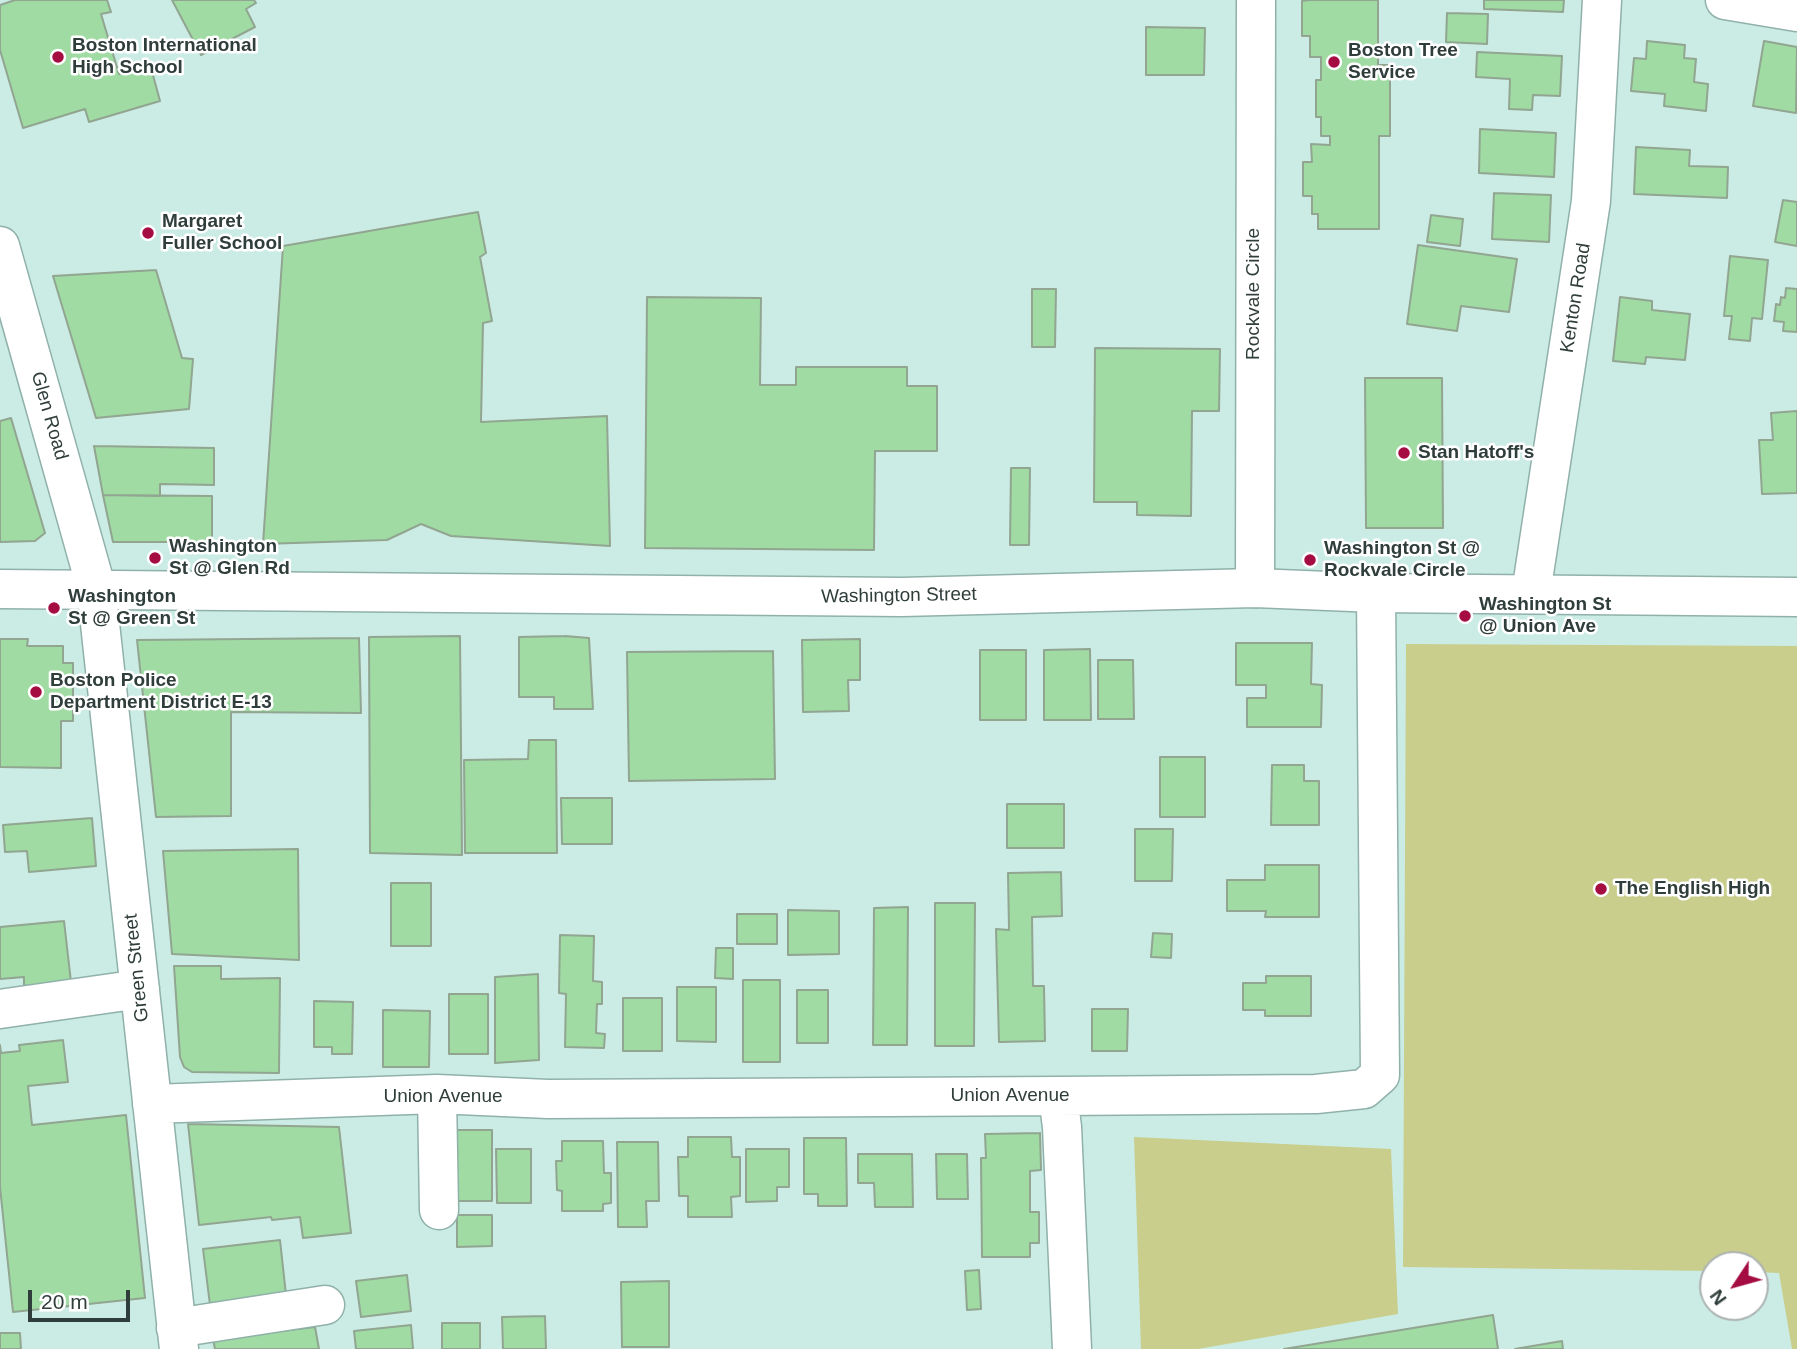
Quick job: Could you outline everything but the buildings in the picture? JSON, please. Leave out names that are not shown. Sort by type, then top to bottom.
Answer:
[{"type":"street","name":"Rockvale Circle","points":[[1255,588],[1256,0]]},
{"type":"street","name":"Kenton Road","points":[[1531,593],[1591,201],[1602,0]]},
{"type":"street","points":[[1725,0],[1797,12]]},
{"type":"street","name":"Glen Road","points":[[0,246],[96,587]]},
{"type":"street","name":"Washington Street","points":[[0,589],[96,587],[475,595],[888,597],[1255,588],[1376,593],[1797,597]]},
{"type":"street","name":"Green Street","points":[[96,587],[178,1338]]},
{"type":"street","name":"Union Avenue","points":[[152,1104],[437,1094],[548,1099],[1316,1094],[1364,1089],[1380,1075],[1376,593]]},
{"type":"street","points":[[0,1009],[139,989]]},
{"type":"street","points":[[437,1094],[439,1210]]},
{"type":"street","points":[[1058,1096],[1062,1127],[1072,1349]]},
{"type":"street","points":[[178,1338],[325,1305]]},
{"type":"green space","name":"The English High","points":[[1406,644],[1797,646],[1797,1349],[1792,1349],[1779,1273],[1769,1273],[1769,1251],[1699,1251],[1699,1271],[1403,1267]]},
{"type":"green space","points":[[1134,1137],[1391,1149],[1398,1314],[1198,1349],[1141,1349]]},
{"type":"place","name":"Boston International High School","points":[[58,57]]},
{"type":"place","name":"Boston Tree Service","points":[[1334,62]]},
{"type":"place","name":"Margaret Fuller School","points":[[148,233]]},
{"type":"place","name":"Stan Hatoff's","points":[[1404,453]]},
{"type":"place","name":"Washington St @ Glen Rd","points":[[155,558]]},
{"type":"place","name":"Washington St @ Rockvale Circle","points":[[1310,560]]},
{"type":"place","name":"Washington St @ Green St","points":[[54,608]]},
{"type":"place","name":"Washington St @ Union Ave","points":[[1465,616]]},
{"type":"place","name":"Boston Police Department District E-13","points":[[36,692]]},
{"type":"place","name":"The English High","points":[[1601,889]]}]
